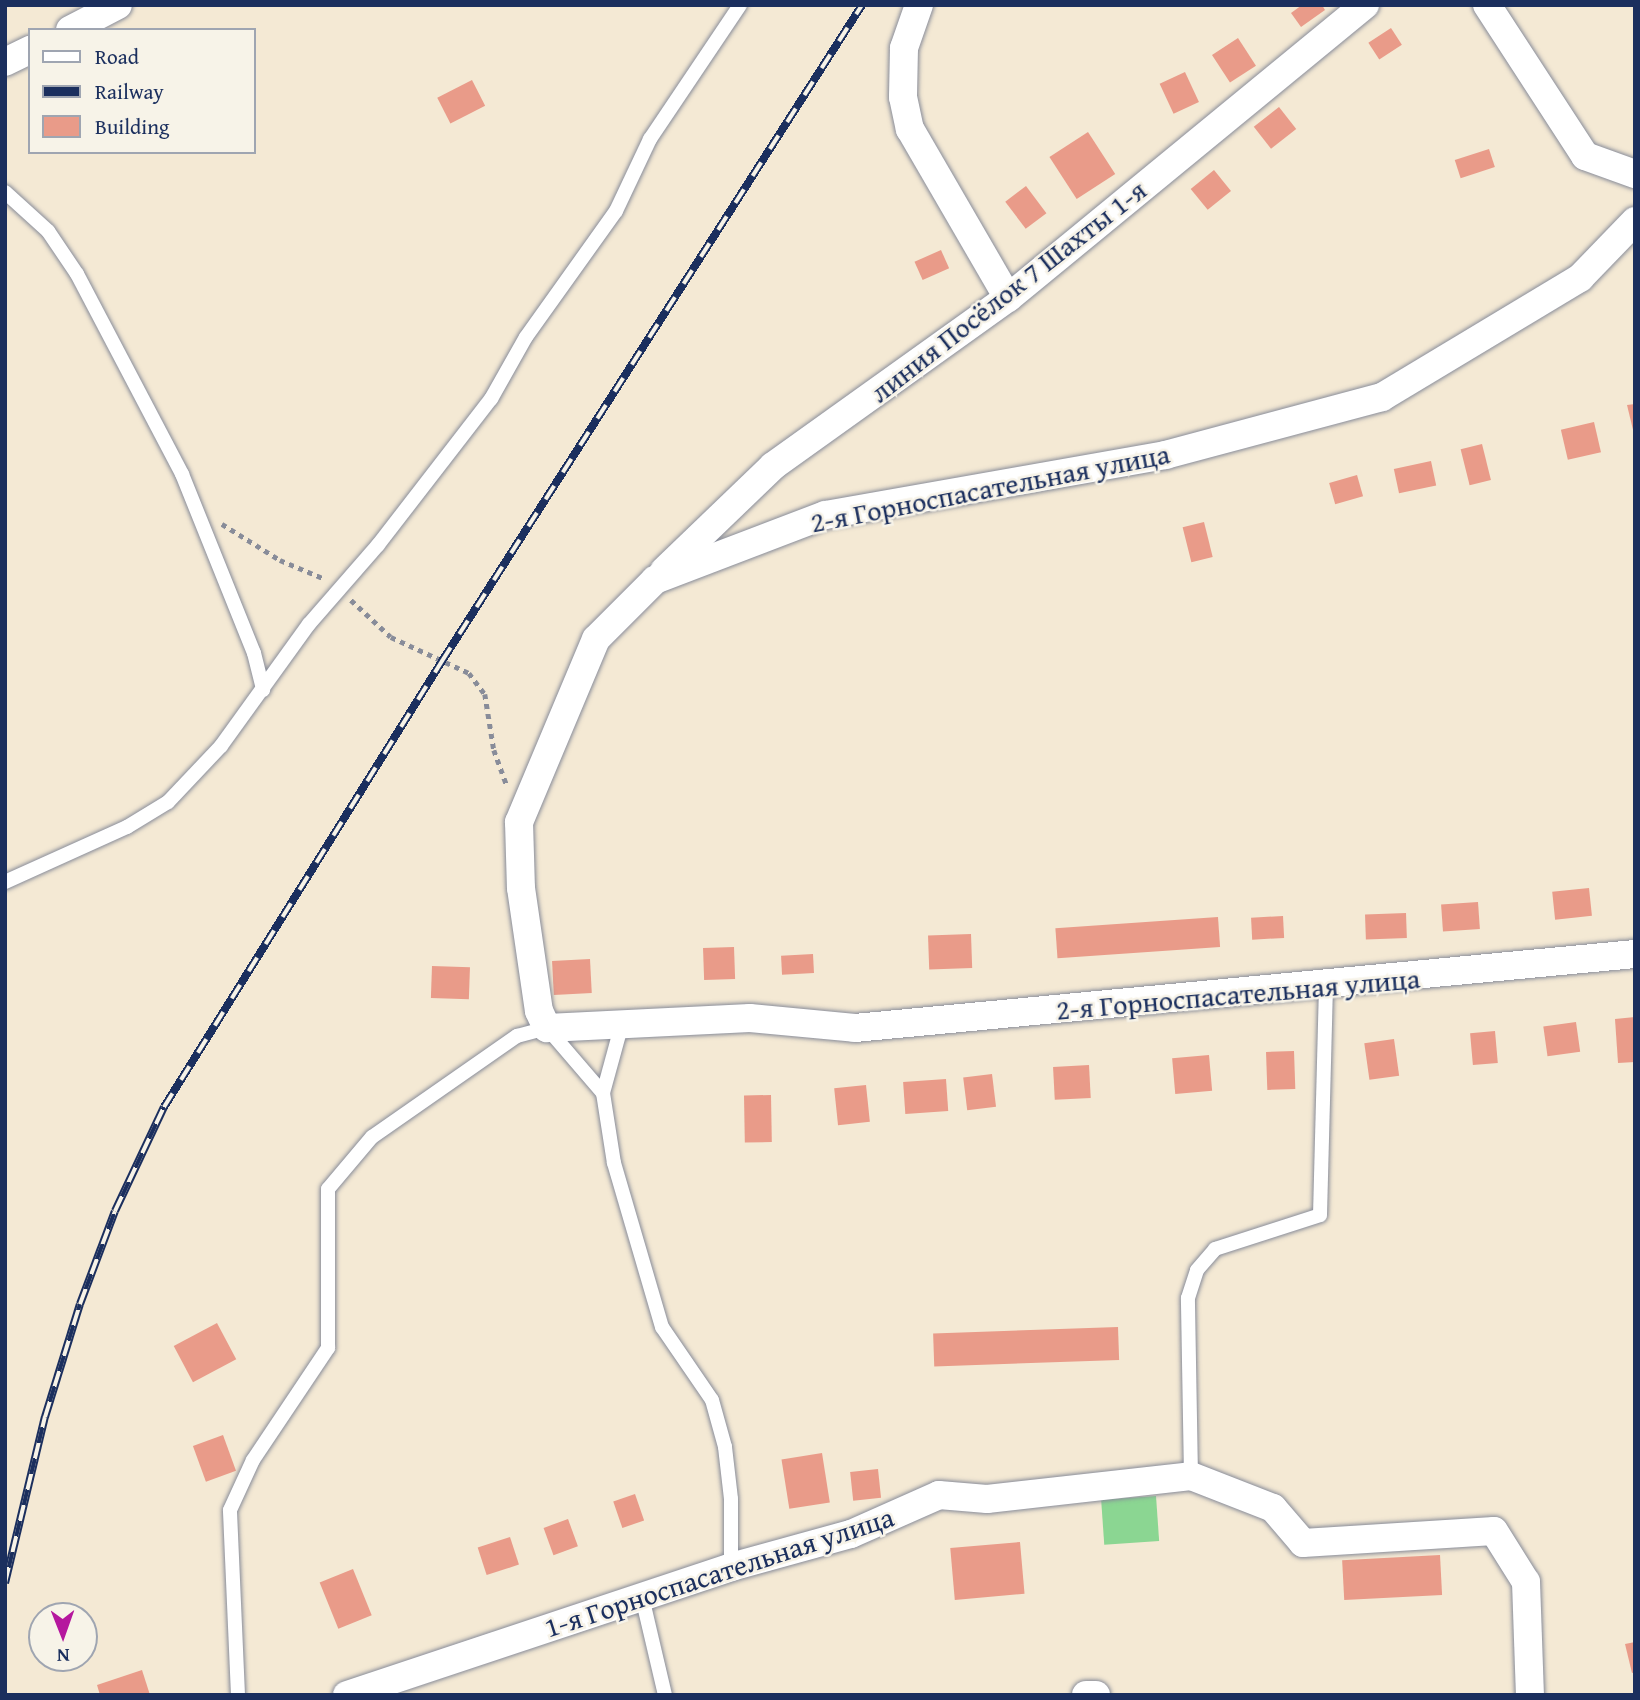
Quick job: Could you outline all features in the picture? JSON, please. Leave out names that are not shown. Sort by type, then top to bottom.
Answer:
[{"type":"street","points":[[74,28],[118,5]]},
{"type":"street","points":[[919,5],[904,48],[903,97],[910,129],[1008,298]]},
{"type":"street","name":"линия Посёлок 7 Шахты 1-я","points":[[655,580],[773,466],[1008,298],[1365,5]]},
{"type":"street","points":[[1487,5],[1585,156],[1635,174]]},
{"type":"street","points":[[5,62],[28,51]]},
{"type":"street","name":"2-я Горноспасательная улица","points":[[1635,221],[1580,278],[1382,397],[1166,455],[825,515],[655,580],[596,639],[519,822],[521,888],[539,1011],[547,1028],[621,1027],[750,1018],[855,1028],[1326,987],[1635,954]]},
{"type":"street","name":"1-я Горноспасательная улица","points":[[347,1695],[731,1567],[851,1534],[939,1495],[987,1499],[1191,1476],[1273,1508],[1303,1543],[1494,1531],[1526,1582],[1530,1695]]},
{"type":"street","points":[[1086,1695],[1096,1695]]},
{"type":"lane","points":[[5,882],[127,827],[169,802],[221,746],[309,624],[340,590],[491,399],[526,337],[616,211],[650,139],[740,5]]},
{"type":"lane","points":[[5,192],[48,231],[77,275],[182,474],[194,512],[254,653],[263,690]]},
{"type":"lane","points":[[1191,1476],[1188,1298],[1197,1270],[1215,1249],[1320,1215],[1326,987]]},
{"type":"lane","points":[[621,1027],[604,1093],[614,1163],[662,1327],[712,1400],[729,1486],[731,1567]]},
{"type":"lane","points":[[238,1695],[230,1510],[253,1460],[328,1348],[328,1189],[372,1137],[517,1036],[547,1028],[604,1093]]},
{"type":"lane","points":[[642,1597],[665,1695]]},
{"type":"path","points":[[194,512],[237,531],[281,560],[316,573],[340,590],[391,636],[469,673],[485,694],[494,750],[519,822]]},
{"type":"green space","points":[[1156,1496],[1159,1541],[1104,1545],[1101,1500]]},
{"type":"building","points":[[1302,5],[1322,5],[1325,10],[1301,27],[1291,13]]},
{"type":"building","points":[[1391,28],[1402,45],[1379,59],[1368,43]]},
{"type":"building","points":[[1238,38],[1256,66],[1230,83],[1212,55]]},
{"type":"building","points":[[1185,72],[1199,102],[1174,114],[1160,84]]},
{"type":"building","points":[[472,80],[485,106],[450,124],[437,98]]},
{"type":"building","points":[[1279,107],[1296,129],[1271,149],[1254,127]]},
{"type":"building","points":[[1088,132],[1115,174],[1077,199],[1049,157]]},
{"type":"building","points":[[1489,149],[1495,167],[1461,178],[1455,160]]},
{"type":"building","points":[[1214,170],[1231,191],[1208,210],[1191,189]]},
{"type":"building","points":[[1026,186],[1046,213],[1026,229],[1005,202]]},
{"type":"building","points":[[941,250],[949,268],[923,280],[915,262]]},
{"type":"building","points":[[1635,404],[1635,434],[1634,434],[1627,405]]},
{"type":"building","points":[[1594,422],[1601,452],[1568,460],[1561,430]]},
{"type":"building","points":[[1482,444],[1491,480],[1470,485],[1461,449]]},
{"type":"building","points":[[1431,461],[1436,485],[1399,493],[1394,469]]},
{"type":"building","points":[[1357,475],[1363,496],[1335,504],[1329,483]]},
{"type":"building","points":[[1204,522],[1213,557],[1191,562],[1183,527]]},
{"type":"building","points":[[1589,888],[1592,916],[1555,920],[1552,892]]},
{"type":"building","points":[[1478,902],[1480,929],[1443,932],[1441,905]]},
{"type":"building","points":[[1406,913],[1407,938],[1366,939],[1365,914]]},
{"type":"building","points":[[1283,916],[1284,938],[1252,940],[1251,918]]},
{"type":"building","points":[[1218,917],[1220,947],[1057,958],[1055,928]]},
{"type":"building","points":[[971,934],[972,968],[929,969],[928,936]]},
{"type":"building","points":[[734,947],[735,979],[704,980],[703,948]]},
{"type":"building","points":[[813,954],[814,973],[782,975],[781,956]]},
{"type":"building","points":[[590,959],[592,993],[554,995],[552,961]]},
{"type":"building","points":[[432,966],[470,967],[469,999],[431,998]]},
{"type":"building","points":[[1635,1017],[1635,1062],[1618,1063],[1615,1019]]},
{"type":"building","points":[[1576,1022],[1580,1052],[1547,1056],[1543,1027]]},
{"type":"building","points":[[1495,1031],[1498,1063],[1473,1065],[1470,1033]]},
{"type":"building","points":[[1394,1039],[1399,1076],[1369,1080],[1364,1043]]},
{"type":"building","points":[[1294,1051],[1295,1089],[1267,1090],[1266,1052]]},
{"type":"building","points":[[1209,1055],[1212,1091],[1175,1094],[1172,1058]]},
{"type":"building","points":[[1089,1065],[1091,1098],[1055,1100],[1053,1067]]},
{"type":"building","points":[[992,1074],[996,1107],[967,1110],[963,1078]]},
{"type":"building","points":[[946,1079],[948,1111],[905,1114],[903,1082]]},
{"type":"building","points":[[866,1085],[870,1122],[838,1125],[834,1088]]},
{"type":"building","points":[[744,1095],[771,1095],[772,1142],[745,1142]]},
{"type":"building","points":[[217,1323],[236,1359],[193,1382],[174,1346]]},
{"type":"building","points":[[1118,1327],[1119,1360],[934,1366],[933,1333]]},
{"type":"building","points":[[223,1435],[236,1471],[206,1482],[193,1446]]},
{"type":"building","points":[[822,1453],[830,1502],[789,1509],[782,1459]]},
{"type":"building","points":[[878,1469],[881,1498],[853,1501],[850,1472]]},
{"type":"building","points":[[635,1494],[644,1520],[622,1528],[613,1501]]},
{"type":"building","points":[[568,1519],[578,1546],[553,1555],[544,1528]]},
{"type":"building","points":[[510,1537],[519,1565],[487,1575],[478,1548]]},
{"type":"building","points":[[1020,1542],[1025,1594],[955,1600],[950,1548]]},
{"type":"building","points":[[1440,1555],[1442,1595],[1344,1600],[1342,1560]]},
{"type":"building","points":[[353,1569],[372,1615],[338,1629],[320,1582]]},
{"type":"building","points":[[1635,1642],[1635,1672],[1632,1673],[1625,1644]]},
{"type":"building","points":[[142,1670],[150,1695],[100,1695],[97,1685]]},
{"type":"railway","points":[[5,1583],[45,1417],[80,1304],[115,1211],[164,1107],[442,661],[862,5]]}]
